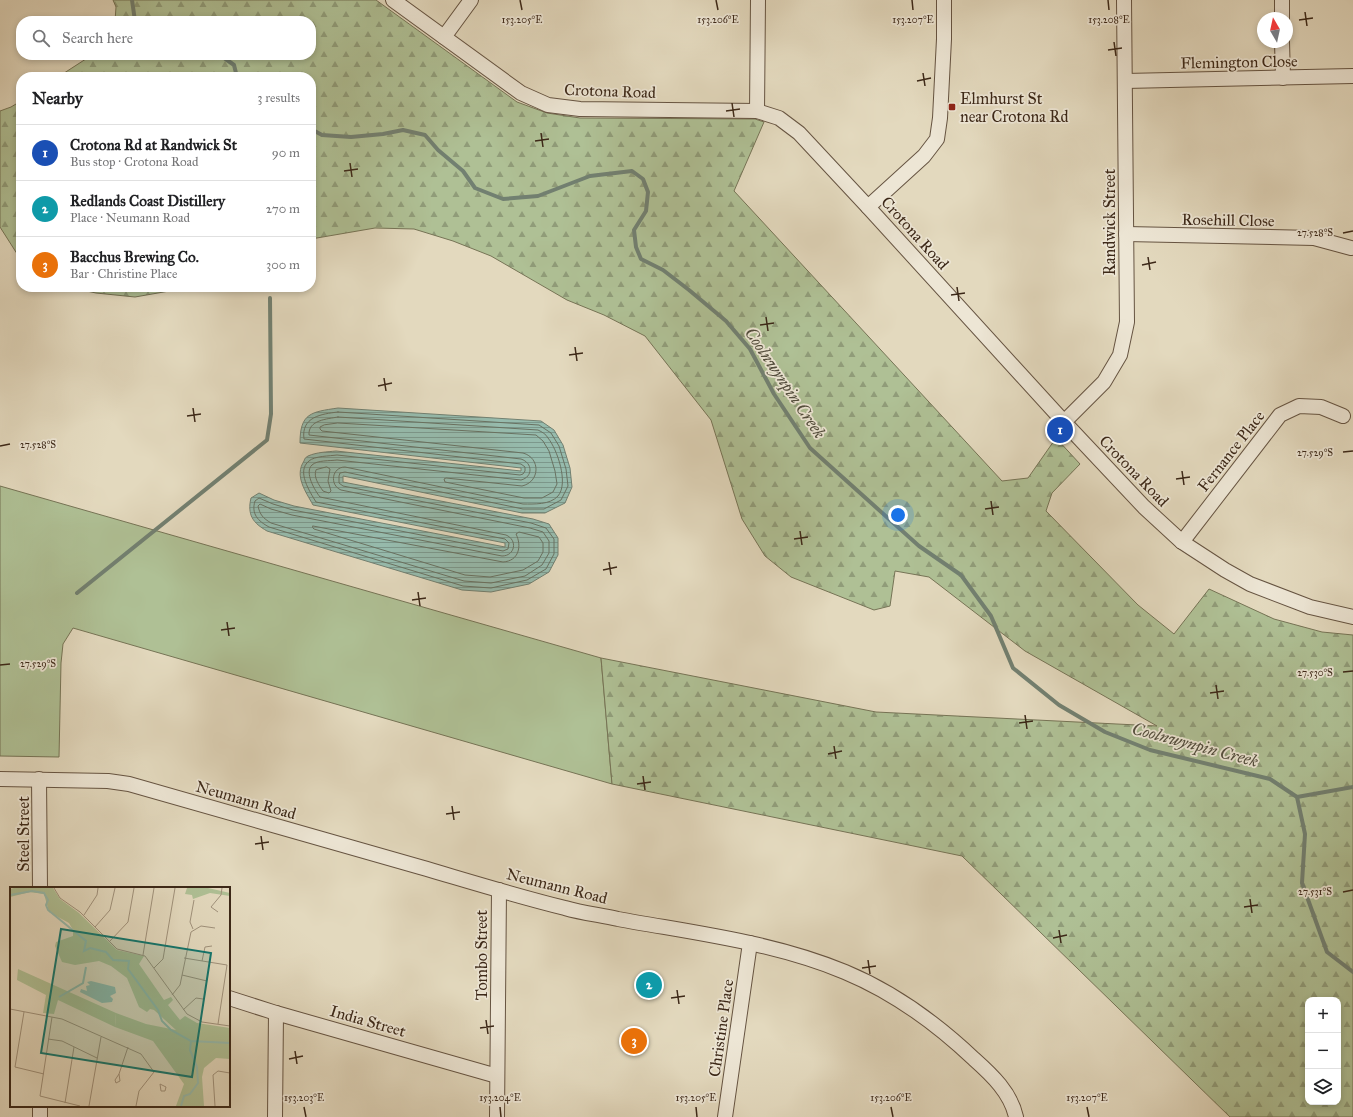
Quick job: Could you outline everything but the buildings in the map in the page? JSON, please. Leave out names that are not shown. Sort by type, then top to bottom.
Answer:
[{"type":"street","name":"Crotona Road","points":[[393,0],[521,93],[548,105],[580,109],[757,111],[779,118],[799,133],[1144,508],[1182,542],[1225,570],[1250,584],[1310,607],[1353,616]]},
{"type":"street","points":[[444,37],[471,0]]},
{"type":"street","points":[[757,111],[758,0]]},
{"type":"street","points":[[868,207],[924,156],[937,139],[940,118],[944,39],[944,0]]},
{"type":"street","name":"Randwick Street","points":[[1064,422],[1104,382],[1120,355],[1127,322],[1124,0]]},
{"type":"street","points":[[1282,0],[1282,12]]},
{"type":"street","points":[[1282,48],[1283,78]]},
{"type":"street","name":"Flemington Close","points":[[1125,81],[1353,76]]},
{"type":"street","name":"Rosehill Close","points":[[1126,234],[1314,238],[1352,248]]},
{"type":"street","name":"Fernance Place","points":[[1182,542],[1280,415],[1299,406],[1320,407],[1343,416]]},
{"type":"street","name":"Neumann Road","points":[[0,779],[108,781],[129,784],[568,909],[750,943],[811,959],[878,988],[907,1005],[935,1025],[960,1045],[994,1078],[1007,1094],[1016,1117]]},
{"type":"street","name":"Steel Street","points":[[39,779],[40,887]]},
{"type":"street","name":"Tombo Street","points":[[497,1117],[499,890]]},
{"type":"street","name":"Christine Place","points":[[725,1117],[750,943]]},
{"type":"street","name":"India Street","points":[[230,998],[276,1013],[497,1076]]},
{"type":"street","points":[[275,1117],[276,1013]]},
{"type":"green space","points":[[113,0],[376,0],[517,102],[547,113],[580,118],[755,119],[764,122],[734,191],[1002,481],[1028,478],[1056,438],[1080,464],[1052,493],[1046,511],[1138,605],[1174,634],[1209,589],[1274,619],[1322,632],[1353,635],[1353,1117],[1230,1117],[962,856],[612,784],[601,658],[876,712],[1157,726],[1025,651],[929,577],[895,571],[890,606],[874,610],[791,577],[765,556],[742,519],[711,420],[645,336],[604,315],[567,300],[491,256],[453,241],[414,229],[375,228],[316,238],[316,72],[66,72],[84,60],[316,60],[316,16],[115,16],[116,7]]},
{"type":"green space","points":[[16,104],[16,252],[0,227],[0,111]]},
{"type":"green space","points":[[91,292],[164,292],[135,297]]},
{"type":"green space","points":[[0,486],[601,658],[612,784],[73,628],[63,644],[61,663],[59,757],[0,756]]},
{"type":"water","points":[[338,408],[541,421],[554,430],[563,445],[570,468],[572,487],[565,503],[545,513],[522,513],[343,476],[343,482],[533,519],[549,524],[558,538],[558,555],[549,572],[529,584],[491,592],[462,590],[267,531],[258,525],[252,518],[250,504],[251,498],[259,493],[274,500],[294,506],[505,547],[505,543],[313,505],[302,484],[300,472],[305,458],[318,453],[336,451],[521,471],[521,468],[300,443],[302,425],[309,416],[321,411]]},
{"type":"waterway","name":"Coolnwynpin Creek","points":[[132,0],[134,16]]},
{"type":"waterway","name":"Coolnwynpin Creek","points":[[227,60],[234,65],[236,72]]},
{"type":"waterway","name":"Coolnwynpin Creek","points":[[316,132],[322,135],[351,137],[383,134],[403,130],[425,135],[438,150],[463,171],[475,188],[503,199],[538,196],[590,176],[632,171],[643,179],[648,192],[646,211],[634,230],[636,247],[641,259],[663,270],[726,321],[750,349],[774,394],[810,448],[919,546],[961,575],[991,616],[1013,668],[1059,705],[1105,732],[1150,750],[1270,779],[1297,797],[1305,834],[1302,883],[1327,952],[1353,972]]},
{"type":"waterway","points":[[77,593],[267,440],[271,414],[270,298]]},
{"type":"waterway","points":[[1297,797],[1353,787]]},
{"type":"place","name":"Elmhurst St near Crotona Rd","points":[[952,107]]},
{"type":"place","name":"Crotona Rd at Randwick St","points":[[1060,430]]},
{"type":"place","name":"Redlands Coast Distillery","points":[[649,985]]},
{"type":"place","name":"Bacchus Brewing Co.","points":[[634,1041]]}]
